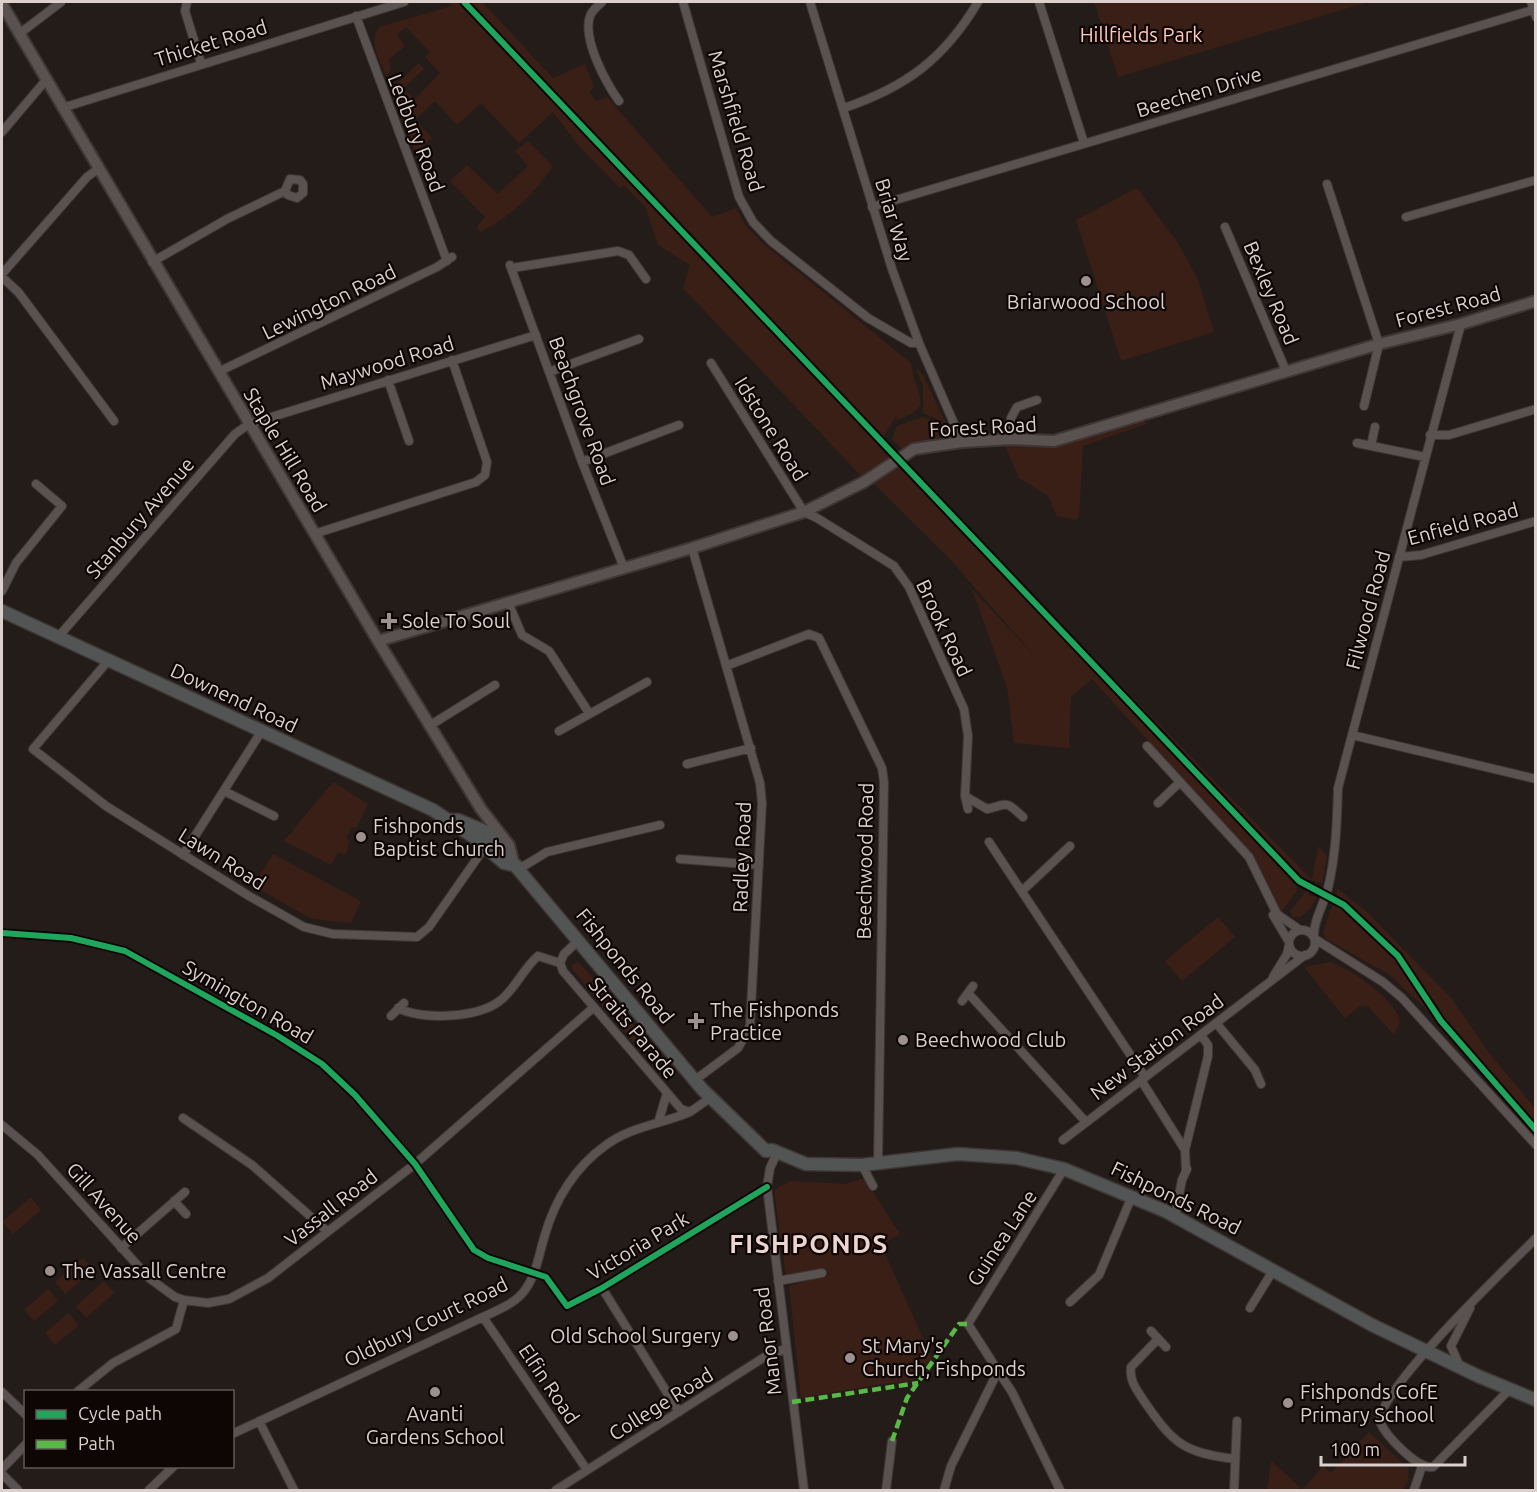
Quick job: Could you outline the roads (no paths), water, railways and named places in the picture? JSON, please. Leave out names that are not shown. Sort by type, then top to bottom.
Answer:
[{"type":"main road","name":"Staple Hill Road","points":[[2,4],[152,262],[429,726],[481,809],[509,845],[516,865]]},
{"type":"main road","name":"Forest Road","points":[[378,641],[692,548],[804,512],[892,466],[906,452],[962,442],[1012,439],[1053,441],[1379,344],[1440,327],[1461,324],[1536,301]]},
{"type":"main road","name":"Downend Road","points":[[2,611],[451,820],[485,847]]},
{"type":"main road","name":"Staple Hill Road","points":[[481,809],[487,832]]},
{"type":"main road","name":"Downend Road","points":[[451,820],[459,820],[487,832]]},
{"type":"main road","name":"Fishponds Road","points":[[487,832],[710,1098],[764,1150],[806,1164],[862,1165],[958,1154],[1017,1158],[1064,1169],[1176,1216],[1364,1321],[1509,1390],[1536,1400]]},
{"type":"main road","name":"Fishponds Road","points":[[485,847],[504,863],[516,865]]},
{"type":"street","points":[[19,34],[61,2]]},
{"type":"street","points":[[187,2],[185,11],[201,63]]},
{"type":"street","name":"Thicket Road","points":[[62,108],[201,63],[404,2]]},
{"type":"street","points":[[602,2],[589,17],[589,28],[598,68],[619,101]]},
{"type":"street","name":"Marshfield Road","points":[[683,2],[739,197],[753,222],[771,241],[868,318],[911,343],[919,343]]},
{"type":"street","name":"Briar Way","points":[[810,2],[844,108],[872,207],[919,343],[962,442]]},
{"type":"street","points":[[844,108],[882,94],[926,67],[950,44],[978,2]]},
{"type":"street","points":[[1039,2],[1084,143]]},
{"type":"street","name":"Beechen Drive","points":[[872,207],[1534,9]]},
{"type":"street","name":"Ledbury Road","points":[[356,16],[449,259]]},
{"type":"street","points":[[2,132],[46,80]]},
{"type":"street","points":[[98,169],[87,177],[2,276],[19,293],[114,421]]},
{"type":"street","points":[[1406,217],[1536,180]]},
{"type":"street","points":[[1327,184],[1379,344],[1364,406]]},
{"type":"street","points":[[152,262],[227,219],[285,191]]},
{"type":"street","name":"Bexley Road","points":[[1225,226],[1286,371]]},
{"type":"street","name":"Beachgrove Road","points":[[624,568],[582,462],[511,266],[618,251],[628,255],[646,279]]},
{"type":"street","name":"Lewington Road","points":[[218,372],[449,259]]},
{"type":"street","name":"Filwood Road","points":[[1315,938],[1314,927],[1323,908],[1335,850],[1338,788],[1461,324]]},
{"type":"street","name":"Maywood Road","points":[[249,424],[536,335]]},
{"type":"street","points":[[549,372],[639,339]]},
{"type":"street","points":[[314,534],[476,482],[485,475],[487,462],[452,360]]},
{"type":"street","name":"Idstone Road","points":[[711,363],[804,512]]},
{"type":"street","points":[[388,381],[410,441]]},
{"type":"street","points":[[1012,439],[1011,418],[1017,407],[1037,400]]},
{"type":"street","points":[[1430,435],[1449,435],[1536,409]]},
{"type":"street","name":"Stanbury Avenue","points":[[59,636],[235,434],[249,424]]},
{"type":"street","points":[[582,462],[679,425]]},
{"type":"street","points":[[1371,446],[1375,427]]},
{"type":"street","points":[[1357,443],[1425,457]]},
{"type":"street","points":[[2,591],[15,563],[62,506],[36,484]]},
{"type":"street","name":"Brook Road","points":[[804,512],[818,518],[894,566],[909,587],[964,709],[968,736],[965,796],[968,809]]},
{"type":"street","name":"Enfield Road","points":[[1399,557],[1415,557],[1536,521]]},
{"type":"street","name":"Radley Road","points":[[692,548],[751,748],[762,803],[750,1026],[738,1048],[695,1080]]},
{"type":"street","points":[[508,602],[522,635],[549,651],[589,712]]},
{"type":"street","name":"Beechwood Road","points":[[726,666],[809,634],[819,638],[882,768],[878,1163]]},
{"type":"street","name":"Lawn Road","points":[[108,661],[33,749],[106,806],[304,927],[333,934],[417,937],[429,927],[485,847]]},
{"type":"street","points":[[559,731],[589,712],[647,682]]},
{"type":"street","points":[[429,726],[495,685]]},
{"type":"street","points":[[183,855],[261,732]]},
{"type":"street","points":[[1352,735],[1536,779]]},
{"type":"street","points":[[1147,746],[1249,857],[1277,914],[1287,924],[1309,931],[1315,938],[1388,986],[1407,1002],[1536,1145]]},
{"type":"street","points":[[687,764],[751,748]]},
{"type":"street","points":[[1158,803],[1180,782]]},
{"type":"street","points":[[224,791],[274,816]]},
{"type":"street","points":[[965,796],[987,809],[1003,802],[1023,817]]},
{"type":"street","points":[[516,865],[547,852],[660,825]]},
{"type":"street","points":[[989,842],[1143,1078],[1185,1150]]},
{"type":"street","points":[[1022,891],[1070,846]]},
{"type":"street","points":[[680,859],[759,865]]},
{"type":"street","points":[[1264,889],[1270,909],[1295,953],[1346,960]]},
{"type":"street","points":[[1289,943],[1292,934],[1300,930],[1323,908]]},
{"type":"street","name":"Symington Road","points":[[2,933],[71,938],[125,951],[233,1010],[322,1064],[355,1095],[415,1164],[474,1250],[488,1258],[534,1272]]},
{"type":"street","points":[[1308,954],[1315,938]]},
{"type":"street","points":[[391,1016],[401,1006],[409,1014],[424,1016],[480,1012],[503,998],[538,956],[560,963],[564,954],[578,941]]},
{"type":"street","name":"New Station Road","points":[[1271,981],[1287,954],[1289,943]]},
{"type":"street","name":"New Station Road","points":[[1063,1140],[1308,954]]},
{"type":"street","name":"Straits Parade","points":[[560,963],[563,971],[667,1093],[681,1109],[690,1112]]},
{"type":"street","points":[[962,1001],[970,989],[1086,1122]]},
{"type":"street","name":"Vassall Road","points":[[184,1300],[208,1303],[229,1299],[250,1290],[415,1164],[594,1007]]},
{"type":"street","points":[[1217,1024],[1255,1070],[1261,1084]]},
{"type":"street","points":[[1176,1216],[1187,1169],[1185,1150],[1208,1056],[1209,1045],[1201,1035]]},
{"type":"street","points":[[659,1120],[667,1093]]},
{"type":"street","points":[[690,1112],[710,1098]]},
{"type":"street","name":"Oldbury Court Road","points":[[234,1433],[483,1317],[521,1294],[534,1272],[550,1217],[573,1178],[606,1145],[629,1131],[690,1112]]},
{"type":"street","points":[[183,1118],[252,1166],[327,1231]]},
{"type":"street","name":"Gill Avenue","points":[[2,1125],[38,1155],[149,1278],[184,1300]]},
{"type":"street","points":[[1525,1133],[1536,1150]]},
{"type":"street","name":"Manor Road","points":[[775,1152],[767,1187],[804,1491]]},
{"type":"street","points":[[862,1165],[873,1186]]},
{"type":"street","name":"Guinea Lane","points":[[998,1371],[968,1324],[1064,1169]]},
{"type":"street","name":"Victoria Park","points":[[534,1272],[549,1280],[567,1306],[602,1288],[767,1187]]},
{"type":"street","points":[[122,1248],[185,1192]]},
{"type":"street","points":[[1070,1302],[1099,1275],[1132,1196]]},
{"type":"street","points":[[174,1201],[186,1214]]},
{"type":"street","points":[[1509,1390],[1439,1464],[1430,1468],[1422,1466],[1387,1434],[1380,1419],[1383,1409],[1425,1350],[1536,1239]]},
{"type":"street","points":[[1250,1308],[1274,1269]]},
{"type":"street","points":[[777,1281],[822,1273]]},
{"type":"street","points":[[602,1288],[679,1412]]},
{"type":"street","points":[[79,1390],[113,1363],[176,1329],[184,1300]]},
{"type":"street","points":[[1461,1367],[1451,1346],[1471,1306]]},
{"type":"street","name":"Elfin Road","points":[[483,1317],[587,1470]]},
{"type":"street","points":[[1151,1331],[1166,1347]]},
{"type":"street","points":[[1158,1339],[1131,1367],[1133,1383],[1165,1432],[1181,1445],[1201,1455],[1234,1459]]},
{"type":"street","name":"College Road","points":[[556,1491],[766,1356],[785,1349]]},
{"type":"street","points":[[944,1491],[951,1466],[998,1371],[1012,1392],[1060,1491]]},
{"type":"street","points":[[2,1392],[24,1413]]},
{"type":"street","points":[[259,1421],[294,1491]]},
{"type":"street","points":[[1234,1491],[1237,1421]]},
{"type":"street","points":[[885,1491],[892,1441]]},
{"type":"street","points":[[2,1469],[24,1446]]},
{"type":"street","points":[[1414,1491],[1422,1466]]},
{"type":"street","points":[[149,1491],[173,1468]]},
{"type":"street","points":[[2,1474],[18,1491]]},
{"type":"place","name":"Briarwood School","points":[[1086,281]]},
{"type":"place","name":"Sole To Soul","points":[[389,621]]},
{"type":"place","name":"Fishponds Baptist Church","points":[[361,837]]},
{"type":"place","name":"The Fishponds Practice","points":[[696,1021]]},
{"type":"place","name":"Beechwood Club","points":[[903,1040]]},
{"type":"place","name":"The Vassall Centre","points":[[50,1271]]},
{"type":"place","name":"Old School Surgery","points":[[733,1336]]},
{"type":"place","name":"St Mary's Church, Fishponds","points":[[850,1358]]},
{"type":"place","name":"Avanti Gardens School","points":[[435,1392]]},
{"type":"place","name":"Fishponds CofE Primary School","points":[[1288,1403]]},
{"type":"district","name":"FISHPONDS","points":[[809,1244]]},
{"type":"park label","name":"Hillfields Park","points":[[1141,35]]}]
